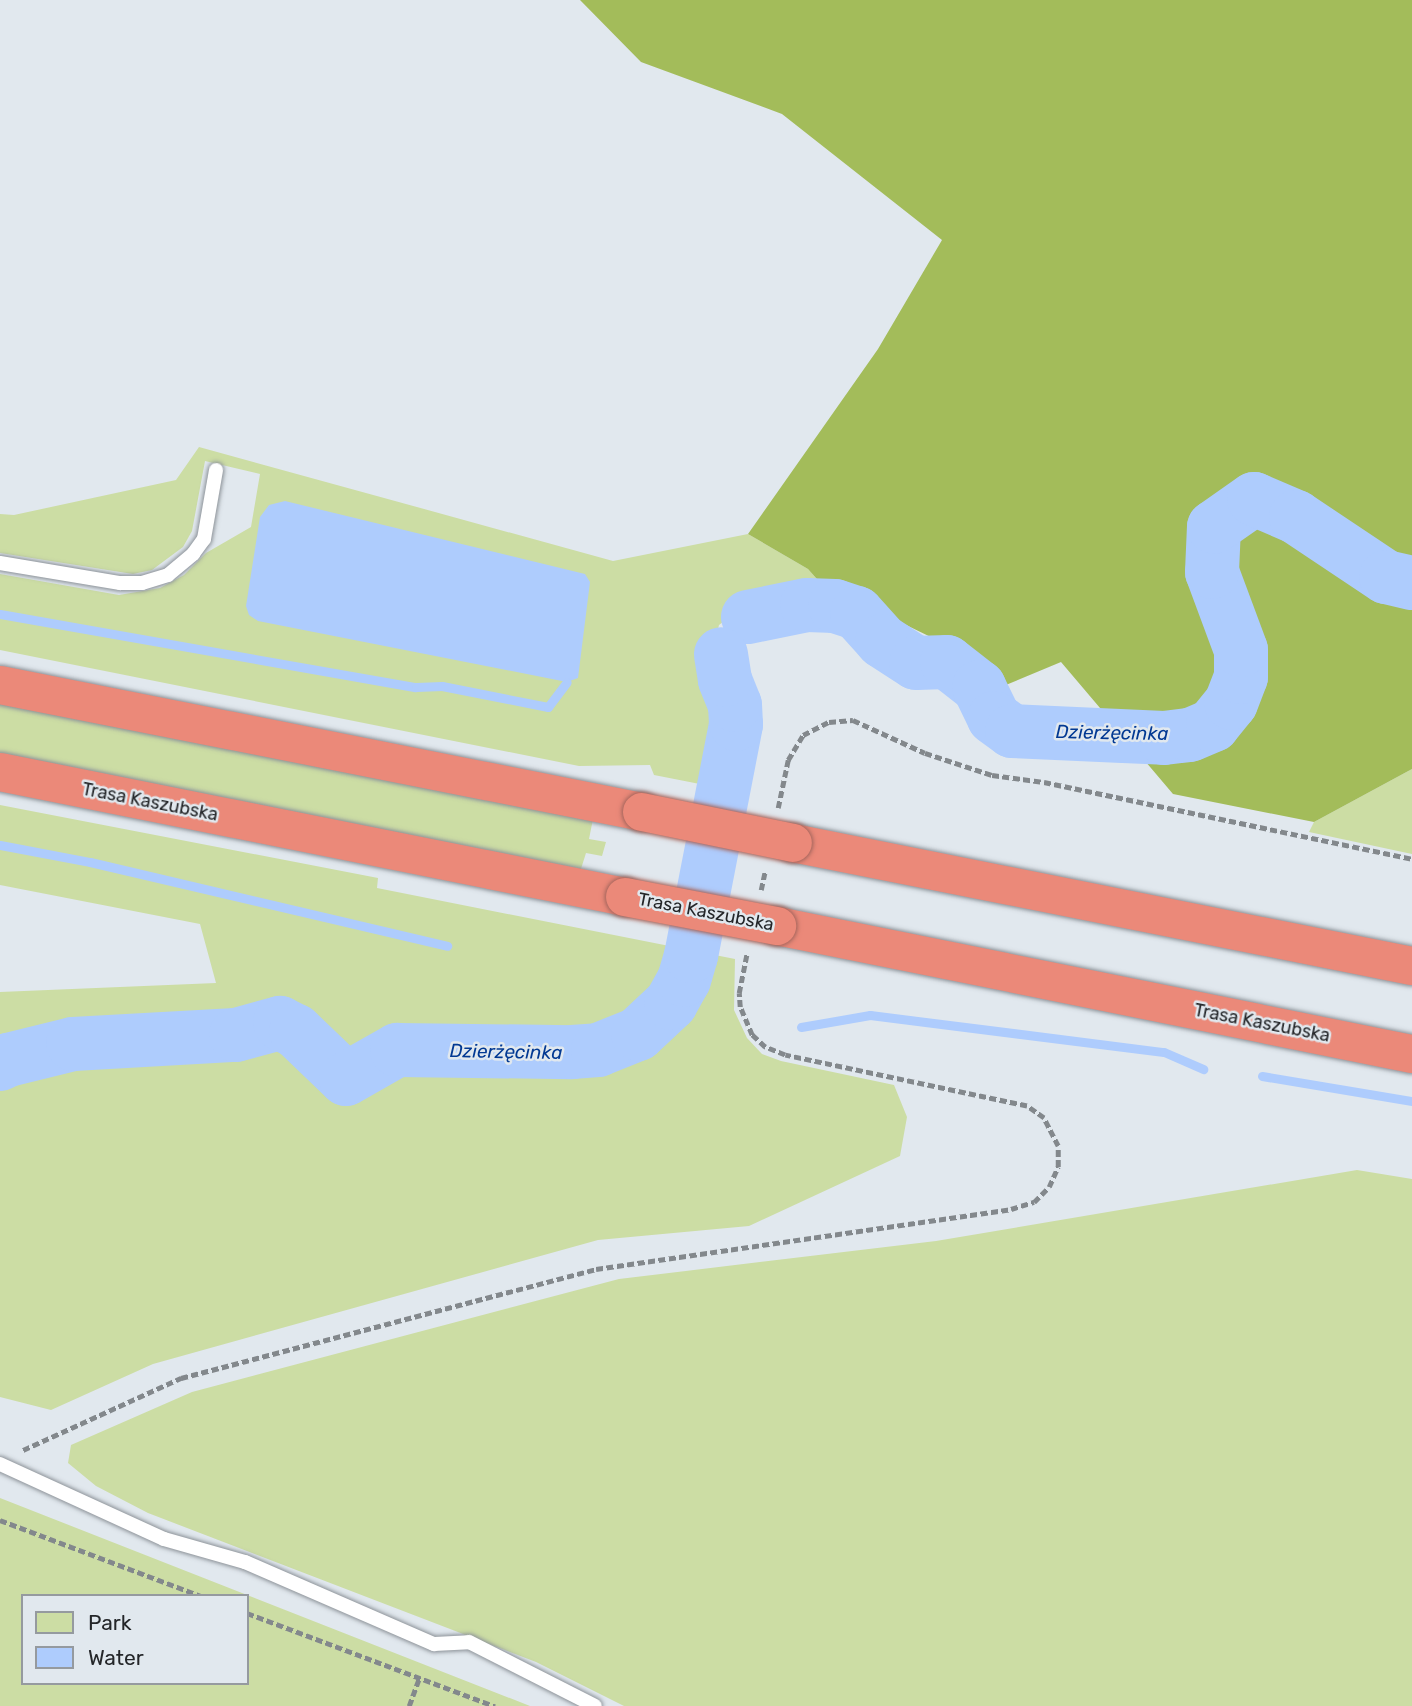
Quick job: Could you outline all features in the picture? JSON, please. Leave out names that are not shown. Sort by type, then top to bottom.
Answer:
[{"type":"highway","points":[[0,685],[1412,966]]},
{"type":"highway","name":"Trasa Kaszubska","points":[[0,772],[1412,1054]]},
{"type":"lane","points":[[0,563],[120,583],[142,583],[167,575],[193,554],[204,539],[216,470]]},
{"type":"lane","points":[[6,1460],[164,1539],[245,1562],[434,1644],[469,1642],[595,1706]]},
{"type":"path","points":[[6,1460],[181,1378],[596,1269],[1012,1209]]},
{"type":"path","points":[[0,1520],[196,1594]]},
{"type":"path","points":[[248,1613],[495,1706]]},
{"type":"path","points":[[409,1706],[419,1678]]},
{"type":"green space","points":[[580,0],[1412,0],[1412,769],[1314,822],[1173,794],[1061,662],[1001,687],[941,642],[869,607],[833,597],[808,569],[748,534],[878,349],[942,240],[782,114],[641,62]]},
{"type":"green space","points":[[199,447],[613,561],[748,534],[808,569],[833,597],[810,595],[746,604],[719,625],[709,667],[723,707],[710,786],[654,775],[650,765],[579,766],[0,650],[0,574],[119,595],[160,588],[184,575],[206,553],[251,527],[260,474],[205,461],[192,531],[183,547],[152,570],[133,574],[0,553],[0,514],[14,515],[176,480]]},
{"type":"green space","points":[[0,700],[593,819],[589,839],[606,842],[602,856],[586,853],[580,872],[0,756]]},
{"type":"green space","points":[[1412,769],[1412,854],[1309,832],[1314,822]]},
{"type":"green space","points":[[0,805],[378,878],[377,888],[735,959],[734,1010],[747,1038],[762,1054],[781,1061],[894,1085],[907,1117],[900,1156],[749,1226],[598,1240],[153,1364],[51,1410],[0,1397],[0,992],[216,983],[200,924],[0,885]]},
{"type":"green space","points":[[1357,1170],[1412,1179],[1412,1706],[624,1706],[536,1662],[148,1513],[96,1486],[68,1463],[71,1445],[192,1392],[619,1279],[936,1241]]},
{"type":"green space","points":[[0,1498],[245,1594],[21,1594],[21,1685],[248,1685],[248,1595],[530,1706],[0,1706]]},
{"type":"water","points":[[285,501],[585,574],[590,582],[578,678],[567,682],[258,621],[249,615],[246,606],[260,517],[269,505]]},
{"type":"waterway","name":"Dzierżęcinka","points":[[748,617],[807,605],[835,606],[857,613],[882,641],[916,663],[947,662],[979,687],[994,718],[1012,731],[1164,738],[1190,735],[1213,725],[1231,703],[1241,677],[1241,650],[1212,572],[1214,527],[1254,499],[1296,517],[1386,577],[1412,583]]},
{"type":"waterway","points":[[0,614],[416,687],[442,686],[548,707],[567,682]]},
{"type":"waterway","name":"Dzierżęcinka","points":[[0,1064],[73,1044],[236,1035],[280,1023],[296,1031],[346,1079],[397,1050],[572,1052],[598,1050],[638,1034],[671,1003],[684,980],[691,956],[736,724],[735,705],[725,680],[721,654]]},
{"type":"waterway","points":[[0,845],[90,862],[447,946]]},
{"type":"waterway","points":[[801,1027],[870,1015],[1164,1052],[1203,1069]]},
{"type":"waterway","points":[[1262,1076],[1412,1101]]}]
